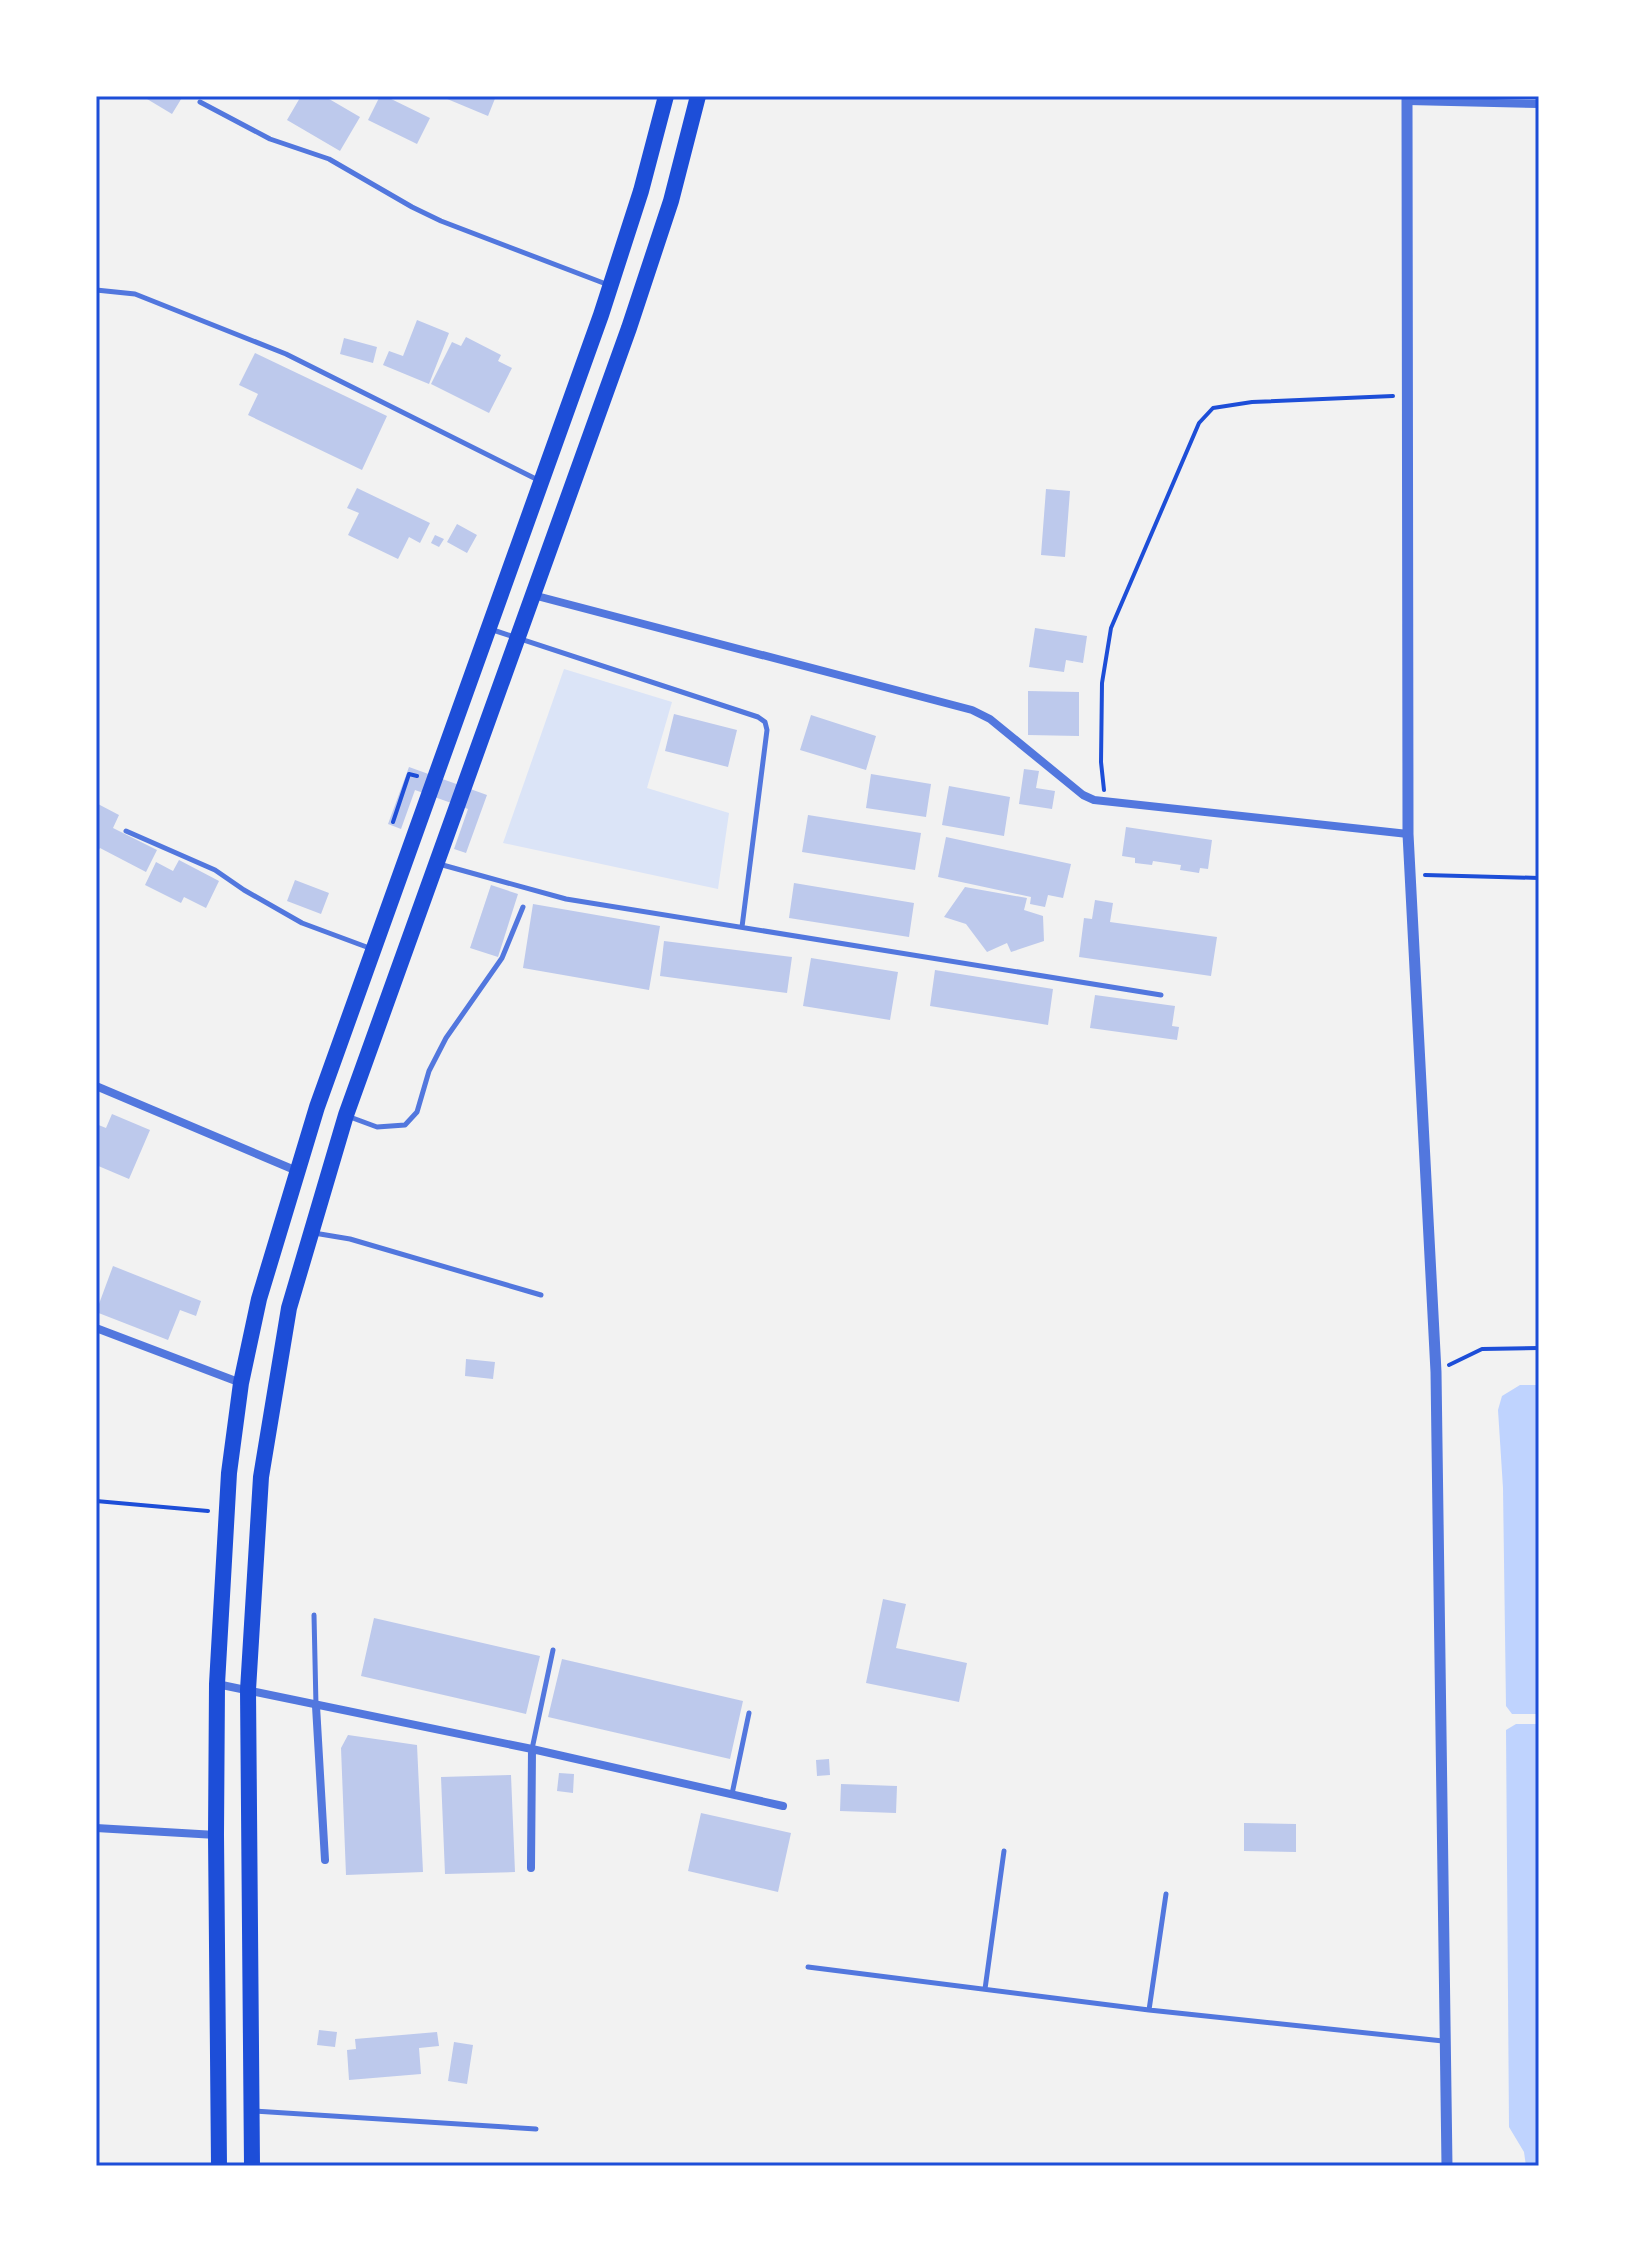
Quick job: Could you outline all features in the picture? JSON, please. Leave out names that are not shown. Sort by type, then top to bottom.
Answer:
[{"type":"highway","points":[[219,2166],[217,1684],[229,1473],[241,1383],[259,1299],[317,1107],[610,286],[641,191],[666,96]]},
{"type":"highway","points":[[252,2166],[248,1690],[261,1477],[289,1308],[346,1115],[629,328],[671,201],[698,96]]},
{"type":"highway","points":[[407,854],[436,863]]},
{"type":"street","points":[[1447,2166],[1436,1372],[1408,834],[1408,98],[1539,104]]},
{"type":"street","points":[[533,595],[972,710],[990,719],[1083,795],[1105,801],[1408,834]]},
{"type":"street","points":[[96,1086],[297,1171]]},
{"type":"street","points":[[96,1328],[241,1383]]},
{"type":"street","points":[[217,1684],[532,1749],[783,1806]]},
{"type":"street","points":[[316,1706],[325,1860]]},
{"type":"street","points":[[531,1868],[532,1749]]},
{"type":"street","points":[[96,1828],[216,1835]]},
{"type":"lane","points":[[200,102],[270,139],[329,159],[441,221],[610,286]]},
{"type":"lane","points":[[96,290],[135,294],[286,354],[541,482]]},
{"type":"lane","points":[[488,628],[758,717],[765,722],[767,730],[742,927]]},
{"type":"lane","points":[[126,831],[215,870],[283,914],[373,949]]},
{"type":"lane","points":[[436,863],[566,899],[1161,995]]},
{"type":"lane","points":[[346,1115],[377,1127],[405,1125],[417,1112],[429,1071],[446,1038],[502,958],[523,907]]},
{"type":"lane","points":[[311,1233],[350,1239],[541,1295]]},
{"type":"lane","points":[[314,1615],[316,1706]]},
{"type":"lane","points":[[532,1749],[553,1650]]},
{"type":"lane","points":[[732,1795],[749,1713]]},
{"type":"lane","points":[[985,1989],[1004,1851]]},
{"type":"lane","points":[[1149,2010],[1166,1894]]},
{"type":"lane","points":[[808,1967],[1149,2010],[1445,2041]]},
{"type":"lane","points":[[251,2110],[536,2129]]},
{"type":"path","points":[[1105,801],[1101,762],[1102,683],[1111,628],[1199,423],[1213,408],[1252,402],[1408,395]]},
{"type":"path","points":[[393,822],[409,774]]},
{"type":"path","points":[[1410,875],[1539,878]]},
{"type":"path","points":[[1436,1372],[1482,1349],[1539,1348]]},
{"type":"path","points":[[96,1501],[227,1513]]},
{"type":"shaded area","points":[[564,669],[672,702],[647,788],[729,813],[718,889],[503,843]]},
{"type":"water","points":[[1520,1385],[1539,1385],[1539,1714],[1512,1714],[1506,1706],[1503,1488],[1498,1410],[1502,1396]]},
{"type":"water","points":[[1516,1724],[1539,1724],[1539,2166],[1526,2166],[1524,2152],[1509,2127],[1506,1730]]},
{"type":"building","points":[[142,96],[183,96],[172,114]]},
{"type":"building","points":[[301,96],[324,96],[360,117],[340,151],[287,120]]},
{"type":"building","points":[[380,96],[430,118],[417,144],[368,120]]},
{"type":"building","points":[[440,96],[496,96],[488,116]]},
{"type":"building","points":[[417,320],[449,333],[429,384],[383,365],[389,351],[403,356]]},
{"type":"building","points":[[466,337],[501,355],[498,361],[512,368],[489,413],[431,384],[452,342],[461,346]]},
{"type":"building","points":[[344,338],[377,347],[373,363],[340,354]]},
{"type":"building","points":[[255,353],[387,416],[362,470],[248,415],[258,394],[239,385]]},
{"type":"building","points":[[357,488],[430,523],[420,543],[409,537],[398,559],[348,535],[359,513],[347,508]]},
{"type":"building","points":[[1046,489],[1070,491],[1065,557],[1041,555]]},
{"type":"building","points":[[457,524],[477,535],[467,553],[447,542]]},
{"type":"building","points":[[435,535],[444,539],[439,547],[431,543]]},
{"type":"building","points":[[1035,628],[1087,636],[1083,663],[1066,660],[1064,672],[1029,667]]},
{"type":"building","points":[[1028,691],[1079,692],[1079,736],[1028,735]]},
{"type":"building","points":[[674,714],[737,730],[728,767],[665,751]]},
{"type":"building","points":[[811,715],[876,736],[866,770],[800,750]]},
{"type":"building","points":[[409,767],[487,795],[466,853],[454,849],[468,809],[415,790],[401,829],[388,824]]},
{"type":"building","points":[[1024,769],[1039,771],[1036,788],[1055,791],[1052,809],[1019,804]]},
{"type":"building","points":[[871,774],[931,784],[926,817],[866,808]]},
{"type":"building","points":[[949,786],[1010,797],[1004,836],[942,825]]},
{"type":"building","points":[[98,804],[119,815],[113,828],[157,850],[146,872],[100,848],[96,855]]},
{"type":"building","points":[[808,815],[921,833],[915,870],[802,852]]},
{"type":"building","points":[[1126,827],[1212,840],[1208,869],[1200,868],[1199,873],[1180,870],[1181,865],[1153,861],[1152,865],[1135,863],[1135,858],[1122,856]]},
{"type":"building","points":[[946,837],[1071,864],[1063,898],[1048,895],[1045,907],[1030,904],[1031,897],[938,877]]},
{"type":"building","points":[[179,860],[219,881],[206,908],[184,897],[181,903],[145,885],[156,862],[173,871]]},
{"type":"building","points":[[295,880],[329,893],[321,914],[287,901]]},
{"type":"building","points":[[794,883],[914,903],[909,937],[789,918]]},
{"type":"building","points":[[491,885],[518,894],[498,957],[470,948]]},
{"type":"building","points":[[965,887],[1027,898],[1024,910],[1043,916],[1044,941],[1011,952],[1007,943],[987,952],[966,924],[944,917]]},
{"type":"building","points":[[1095,900],[1113,903],[1110,922],[1217,937],[1211,976],[1079,957],[1084,918],[1092,919]]},
{"type":"building","points":[[533,904],[660,926],[649,990],[523,968]]},
{"type":"building","points":[[664,941],[792,957],[787,993],[660,976]]},
{"type":"building","points":[[811,958],[898,972],[890,1020],[803,1006]]},
{"type":"building","points":[[935,970],[1053,989],[1048,1025],[930,1006]]},
{"type":"building","points":[[1095,995],[1175,1006],[1172,1026],[1179,1027],[1177,1040],[1090,1028]]},
{"type":"building","points":[[112,1114],[150,1130],[129,1179],[96,1165],[96,1124],[106,1128]]},
{"type":"building","points":[[113,1266],[201,1301],[196,1316],[180,1310],[168,1340],[96,1312]]},
{"type":"building","points":[[466,1359],[495,1362],[493,1379],[465,1376]]},
{"type":"building","points":[[883,1599],[906,1604],[896,1648],[967,1663],[959,1702],[866,1683]]},
{"type":"building","points":[[374,1618],[540,1656],[526,1714],[361,1676]]},
{"type":"building","points":[[562,1659],[743,1701],[730,1759],[548,1717]]},
{"type":"building","points":[[348,1735],[417,1745],[423,1872],[346,1875],[341,1748]]},
{"type":"building","points":[[829,1759],[830,1775],[817,1776],[816,1760]]},
{"type":"building","points":[[559,1773],[574,1774],[573,1793],[557,1791]]},
{"type":"building","points":[[511,1775],[515,1872],[445,1874],[441,1777]]},
{"type":"building","points":[[841,1784],[897,1786],[896,1813],[840,1811]]},
{"type":"building","points":[[701,1813],[791,1833],[778,1892],[688,1871]]},
{"type":"building","points":[[1244,1823],[1296,1824],[1296,1852],[1244,1851]]},
{"type":"building","points":[[319,2030],[337,2032],[335,2047],[317,2045]]},
{"type":"building","points":[[437,2032],[439,2046],[419,2048],[421,2074],[349,2080],[347,2050],[356,2049],[355,2039]]},
{"type":"building","points":[[454,2042],[473,2045],[467,2084],[448,2081]]}]
